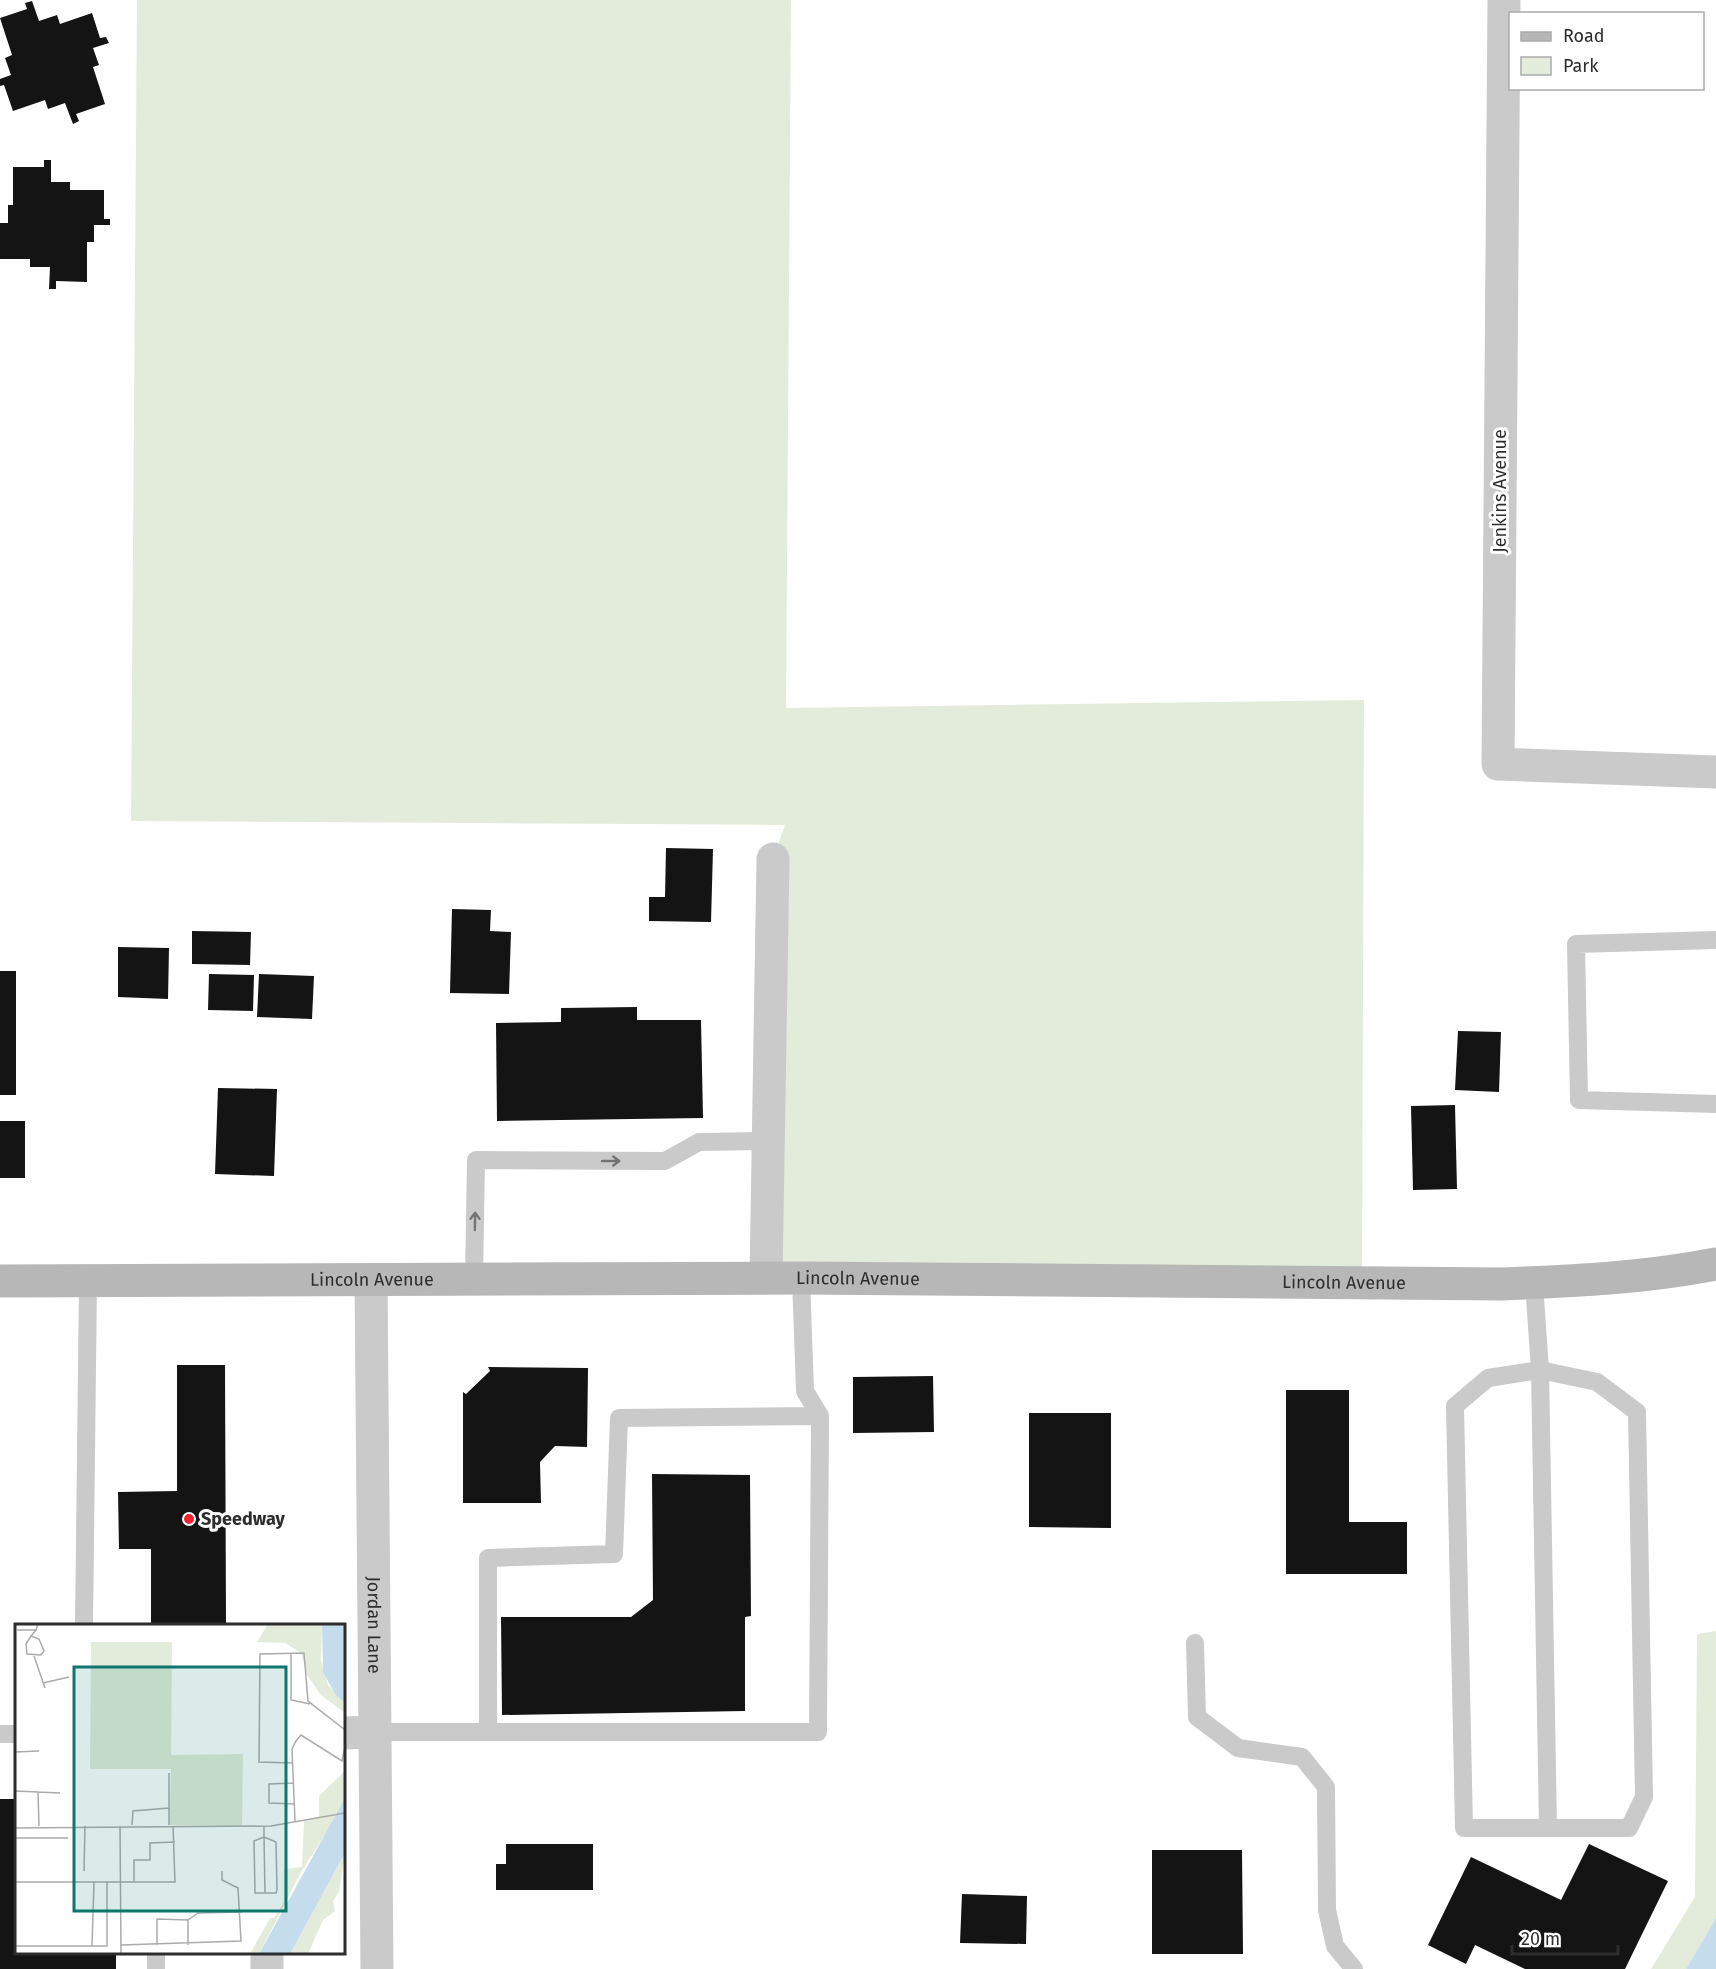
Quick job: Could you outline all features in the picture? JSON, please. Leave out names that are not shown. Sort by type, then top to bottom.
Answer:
[{"type":"main road","name":"Lincoln Avenue","points":[[0,1281],[801,1278],[1534,1283],[1680,1271],[1716,1264]]},
{"type":"street","name":"Jenkins Avenue","points":[[1504,0],[1498,764],[1716,772]]},
{"type":"street","points":[[766,1278],[772,859]]},
{"type":"street","name":"Jordan Lane","points":[[371,1281],[359,1732],[377,1969]]},
{"type":"lane","points":[[1716,940],[1576,944],[1580,1100],[1716,1104]]},
{"type":"lane","points":[[474,1279],[477,1160],[665,1161],[699,1142],[769,1141]]},
{"type":"lane","points":[[359,1732],[818,1732],[820,1416],[805,1391],[801,1278]]},
{"type":"lane","points":[[84,1624],[88,1281]]},
{"type":"lane","points":[[1534,1283],[1540,1370],[1548,1828]]},
{"type":"lane","points":[[1540,1370],[1597,1382],[1637,1412],[1644,1797],[1629,1828],[1464,1828],[1455,1406],[1488,1378],[1540,1370]]},
{"type":"lane","points":[[488,1731],[488,1558],[615,1554],[619,1418],[820,1416]]},
{"type":"lane","points":[[1195,1643],[1197,1718],[1238,1748],[1302,1757],[1326,1787],[1327,1910],[1335,1946],[1354,1969]]},
{"type":"green space","points":[[137,0],[791,0],[786,708],[1364,700],[1362,1283],[766,1278],[773,859],[785,825],[131,821]]},
{"type":"green space","points":[[1716,1631],[1716,1918],[1686,1969],[1651,1969],[1695,1897],[1697,1634]]},
{"type":"water","points":[[1716,1918],[1716,1969],[1686,1969],[1713,1923]]},
{"type":"building","points":[[32,1],[39,21],[57,15],[60,24],[92,13],[100,38],[106,37],[109,43],[93,48],[99,65],[93,67],[105,104],[76,114],[79,121],[73,124],[65,103],[48,109],[45,100],[13,111],[4,85],[0,86],[0,79],[11,75],[5,58],[12,55],[0,18],[27,9],[25,3]]},
{"type":"building","points":[[44,160],[51,160],[51,182],[70,182],[70,190],[104,190],[104,219],[110,219],[110,225],[94,225],[94,242],[87,242],[87,282],[56,281],[56,289],[49,289],[50,267],[30,267],[30,259],[0,259],[0,223],[8,223],[8,205],[13,205],[13,167],[44,167]]},
{"type":"building","points":[[666,848],[713,849],[711,922],[649,921],[649,897],[665,897]]},
{"type":"building","points":[[452,909],[491,910],[490,931],[511,932],[509,994],[450,993]]},
{"type":"building","points":[[192,931],[251,932],[250,965],[192,964]]},
{"type":"building","points":[[118,947],[169,948],[168,999],[118,997]]},
{"type":"building","points":[[0,971],[16,971],[16,1095],[0,1095]]},
{"type":"building","points":[[209,974],[254,975],[253,1011],[208,1010]]},
{"type":"building","points":[[259,974],[314,976],[312,1019],[257,1017]]},
{"type":"building","points":[[637,1007],[637,1020],[701,1020],[703,1118],[497,1121],[496,1023],[561,1022],[561,1008]]},
{"type":"building","points":[[1458,1031],[1501,1032],[1499,1092],[1455,1090]]},
{"type":"building","points":[[218,1088],[277,1089],[274,1176],[215,1174]]},
{"type":"building","points":[[1455,1105],[1457,1189],[1413,1190],[1411,1106]]},
{"type":"building","points":[[0,1121],[25,1121],[25,1178],[0,1178]]},
{"type":"building","points":[[177,1365],[225,1365],[226,1624],[151,1624],[151,1549],[119,1549],[118,1492],[177,1491]]},
{"type":"building","points":[[488,1367],[588,1368],[587,1447],[555,1446],[540,1462],[541,1503],[463,1503],[463,1392],[466,1394],[490,1371]]},
{"type":"building","points":[[933,1376],[934,1432],[853,1433],[853,1377]]},
{"type":"building","points":[[1286,1390],[1349,1390],[1349,1522],[1407,1522],[1407,1574],[1286,1574]]},
{"type":"building","points":[[1029,1413],[1111,1413],[1111,1528],[1029,1527]]},
{"type":"building","points":[[652,1474],[750,1475],[751,1616],[745,1617],[745,1711],[502,1715],[501,1617],[631,1617],[653,1600]]},
{"type":"building","points":[[0,1799],[15,1799],[15,1954],[116,1954],[116,1969],[0,1969]]},
{"type":"building","points":[[506,1844],[593,1844],[593,1890],[496,1890],[496,1864],[506,1864]]},
{"type":"building","points":[[1589,1844],[1668,1881],[1625,1969],[1525,1969],[1475,1945],[1466,1964],[1428,1945],[1471,1857],[1561,1900]]},
{"type":"building","points":[[1152,1850],[1242,1850],[1243,1954],[1152,1954]]},
{"type":"building","points":[[962,1894],[1027,1896],[1026,1944],[960,1943]]},
{"type":"place","name":"Speedway","points":[[189,1519]]}]
